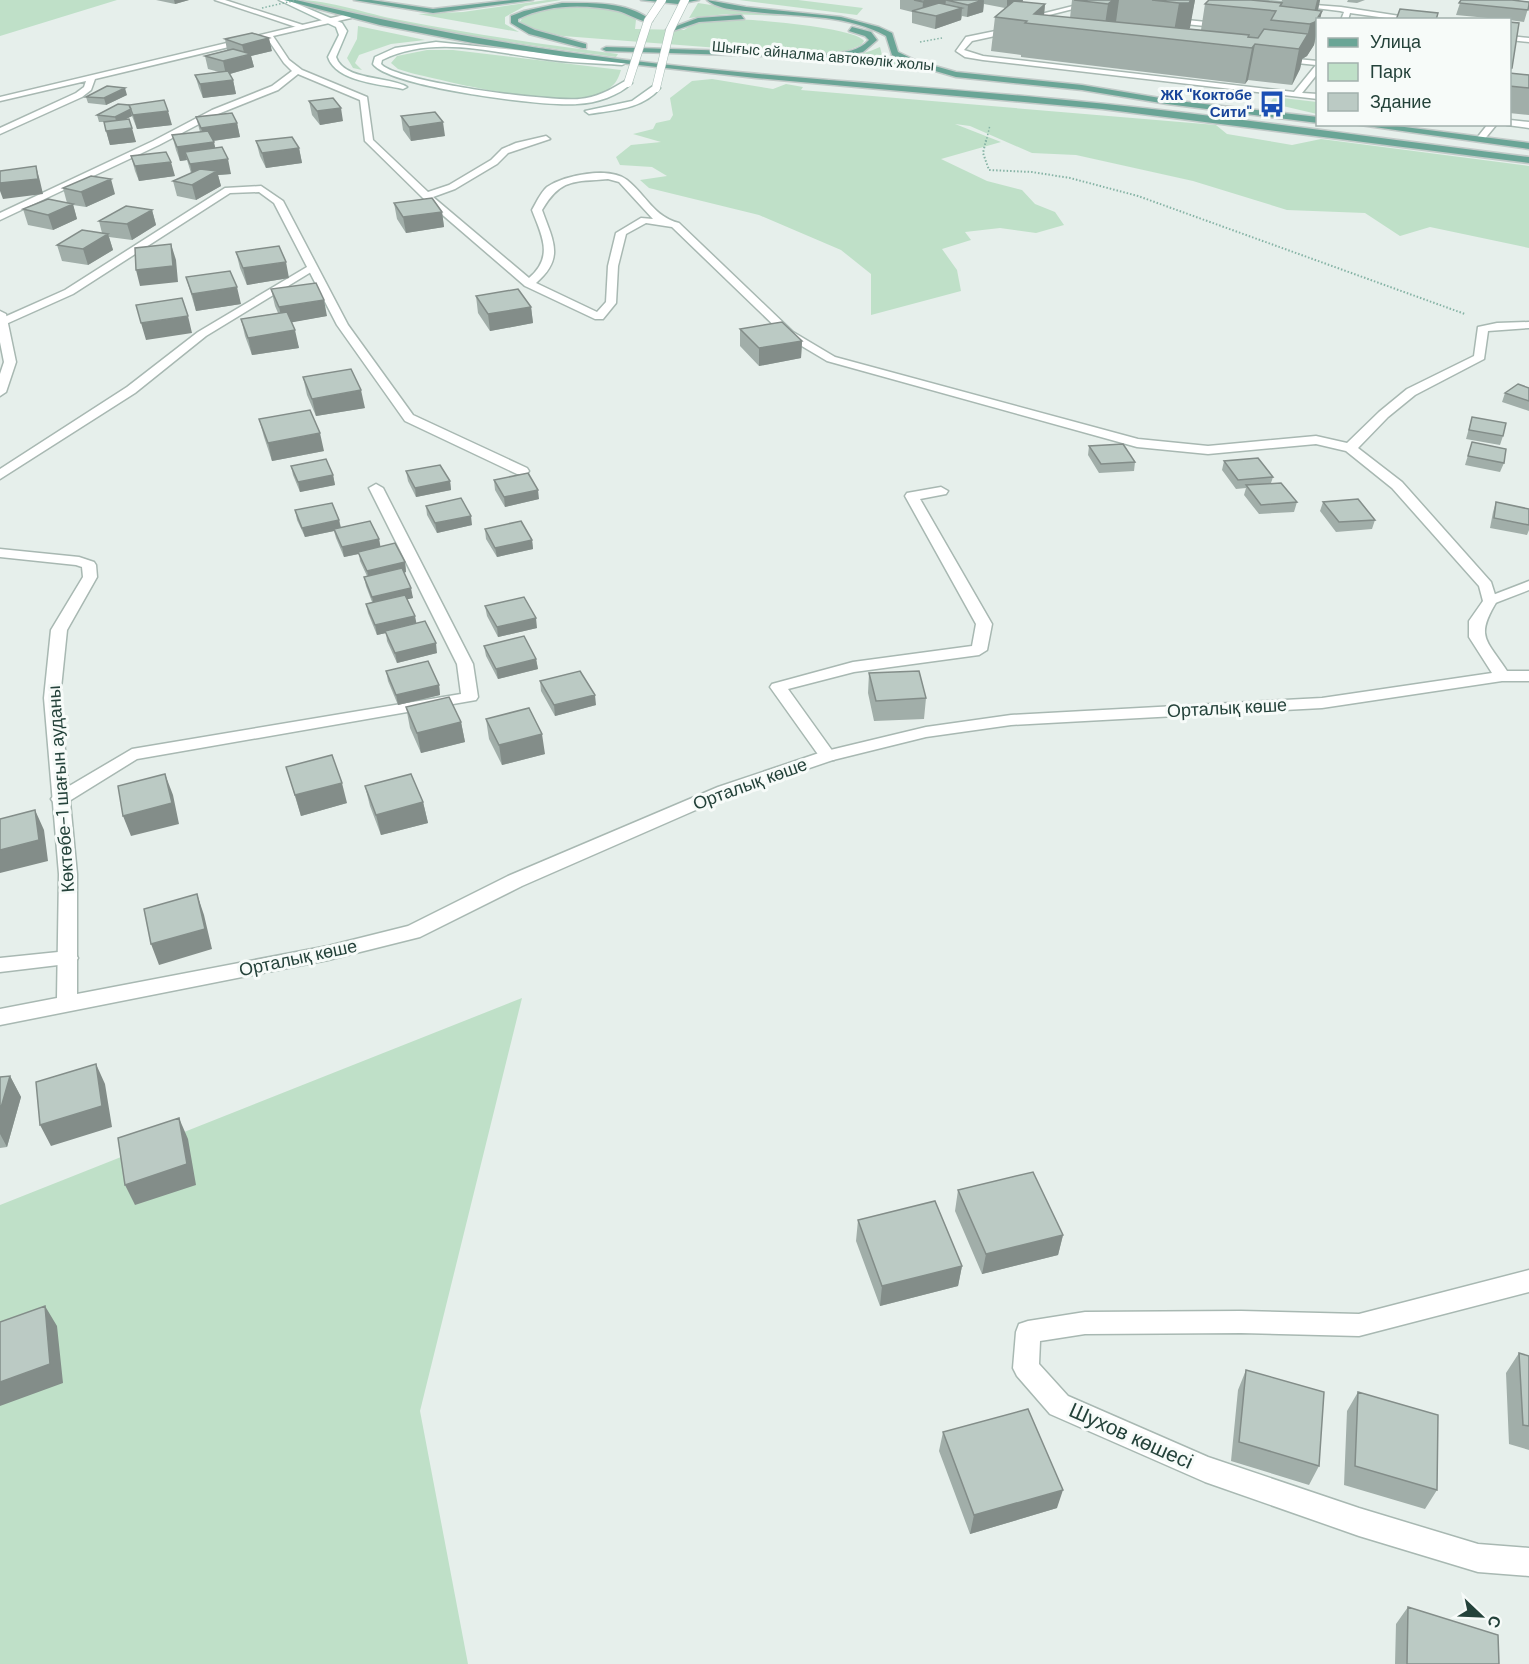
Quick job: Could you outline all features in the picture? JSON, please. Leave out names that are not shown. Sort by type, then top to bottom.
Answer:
[{"type":"main road","points":[[285,0],[434,34],[622,63],[1112,107],[1529,160]]},
{"type":"main road","points":[[357,0],[433,11],[530,0]]},
{"type":"main road","points":[[644,0],[678,2],[696,0]]},
{"type":"main road","points":[[710,0],[729,6],[843,20],[872,26],[889,35],[895,53],[906,60],[935,69],[1103,90],[1179,103]]},
{"type":"main road","points":[[583,46],[522,27],[515,23],[514,18],[530,8],[565,2],[599,2],[630,8],[641,13],[648,21]]},
{"type":"main road","points":[[347,4],[397,15]]},
{"type":"main road","points":[[606,49],[810,57],[848,54],[871,45],[873,40],[868,34],[856,30],[751,17],[698,20],[669,30]]},
{"type":"main road","name":"Шығыс айналма автокөлік жолы","points":[[521,38],[606,49],[756,63]]},
{"type":"main road","name":"Шығыс айналма автокөлік жолы","points":[[940,80],[1179,103],[1316,120]]},
{"type":"main road","points":[[1372,126],[1529,146]]},
{"type":"street","points":[[218,0],[305,27]]},
{"type":"street","points":[[285,0],[339,25],[343,32],[342,38],[332,56],[334,63],[340,69],[357,76],[411,88]]},
{"type":"street","points":[[622,63],[431,45],[385,54],[378,59],[377,64],[381,69],[392,73],[532,102],[586,101],[615,94],[628,83],[648,21],[662,0]]},
{"type":"street","points":[[576,112],[630,104],[643,99],[656,88],[669,30],[685,0]]},
{"type":"street","points":[[1252,0],[1406,18]]},
{"type":"street","points":[[1108,3],[972,34],[960,51],[983,58],[1316,97]]},
{"type":"street","points":[[1345,18],[1348,11]]},
{"type":"street","points":[[1192,23],[1198,14]]},
{"type":"street","points":[[0,99],[270,37],[348,16]]},
{"type":"street","points":[[1159,19],[1238,28]]},
{"type":"street","points":[[270,37],[290,64],[298,70],[327,85],[364,99],[369,141],[426,196],[529,284],[599,317],[611,303],[613,266],[621,233],[644,220],[675,225],[789,334],[831,359],[1137,443],[1208,450],[1316,440],[1350,448],[1397,485],[1486,585],[1490,601]]},
{"type":"street","points":[[1511,38],[1529,40]]},
{"type":"street","points":[[1271,58],[1316,65]]},
{"type":"street","points":[[1296,95],[1316,66]]},
{"type":"street","points":[[0,217],[156,143],[215,112],[275,88],[298,70]]},
{"type":"street","points":[[0,131],[79,96],[88,88],[91,79]]},
{"type":"street","points":[[1511,123],[1529,125]]},
{"type":"street","points":[[1480,140],[1491,126]]},
{"type":"street","points":[[426,196],[452,187],[494,162],[505,151],[519,145],[546,139]]},
{"type":"street","points":[[529,284],[544,270],[550,246],[537,210],[549,190],[570,179],[609,176],[621,180],[663,223]]},
{"type":"street","points":[[0,393],[10,362],[1,318],[69,292],[179,224],[228,190],[261,189],[278,201],[343,325],[409,418],[522,471]]},
{"type":"street","points":[[0,475],[131,390],[202,334],[312,267]]},
{"type":"street","points":[[1350,448],[1383,415],[1421,386],[1463,369],[1480,357],[1482,329],[1529,325]]},
{"type":"street","points":[[60,799],[132,754],[470,697],[465,664],[376,488]]},
{"type":"street","points":[[828,756],[778,687],[853,667],[978,650],[984,624],[912,496],[941,491]]},
{"type":"street","name":"Көктөбе-1 шағын ауданы","points":[[0,553],[78,561],[89,565],[90,577],[59,630],[52,698],[68,874],[67,1004]]},
{"type":"street","points":[[1502,676],[1478,637],[1477,621],[1490,601],[1529,585]]},
{"type":"street","name":"Орталық көше","points":[[0,1017],[328,953],[413,932],[515,880],[724,791],[828,756],[926,732],[1011,720],[1322,703],[1502,676],[1529,676]]},
{"type":"street","points":[[0,964],[68,958]]},
{"type":"street","name":"Шухов көшесі","points":[[1529,1281],[1359,1325],[1241,1322],[1084,1323],[1028,1332],[1026,1368],[1059,1405],[1205,1469],[1359,1522],[1478,1558],[1529,1562]]},
{"type":"path","points":[[262,8],[297,0]]},
{"type":"path","points":[[912,44],[972,34]]},
{"type":"path","points":[[990,125],[983,153],[989,170],[1032,171],[1070,178],[1138,196],[1497,326]]},
{"type":"green space","points":[[0,0],[117,0],[0,36]]},
{"type":"green space","points":[[296,0],[322,2],[481,35],[618,54],[616,57],[455,33]]},
{"type":"green space","points":[[561,0],[525,6],[505,17],[505,24],[519,32],[418,14],[463,12]]},
{"type":"green space","points":[[739,0],[798,0],[863,8],[857,15]]},
{"type":"green space","points":[[698,3],[783,16],[727,14],[689,18]]},
{"type":"green space","points":[[564,5],[610,6],[634,17],[635,29],[684,30],[703,22],[735,19],[821,28],[857,36],[864,41],[861,45],[844,52],[811,55],[563,36],[536,30],[520,22],[525,13]]},
{"type":"green space","points":[[358,26],[425,40],[391,44],[359,55],[355,63],[362,70],[353,68],[347,58],[357,39]]},
{"type":"green space","points":[[880,47],[882,55],[920,69],[806,59],[835,58]]},
{"type":"green space","points":[[427,50],[453,50],[621,70],[612,86],[596,95],[545,98],[484,89],[411,73],[398,69],[391,63],[397,56]]},
{"type":"green space","points":[[712,79],[773,89],[786,84],[803,87],[801,90],[1216,125],[1227,134],[1292,145],[1321,139],[1529,166],[1529,248],[1430,227],[1400,236],[1365,213],[1287,210],[1193,181],[1076,155],[1032,153],[970,126],[955,124],[1001,142],[941,159],[987,181],[1022,190],[1035,204],[1055,212],[1064,225],[1036,233],[1000,228],[965,232],[971,240],[942,249],[957,270],[961,291],[871,315],[871,274],[841,250],[759,215],[649,188],[640,180],[667,176],[652,167],[620,165],[616,157],[631,145],[661,142],[633,134],[653,129],[656,123],[670,120],[673,115],[670,98],[692,81]]},
{"type":"green space","points":[[1274,97],[1316,102],[1316,114],[1270,103]]},
{"type":"green space","points":[[522,998],[420,1411],[468,1664],[0,1664],[0,1205]]},
{"type":"building","points":[[946,0],[983,0],[968,5]]},
{"type":"building","points":[[1074,0],[1113,0],[1108,4]]},
{"type":"building","points":[[1152,0],[1191,0],[1189,3],[1179,3]]},
{"type":"building","points":[[1209,0],[1251,0],[1322,11],[1315,22],[1310,24],[1271,20],[1276,11],[1205,4]]},
{"type":"building","points":[[1461,0],[1512,0],[1529,2],[1529,5],[1528,10],[1459,3]]},
{"type":"building","points":[[1014,1],[1045,4],[1034,14],[1249,35],[1248,37],[1258,38],[1264,29],[1308,34],[1299,49],[1255,44],[1252,48],[1025,23],[1027,21],[995,17]]},
{"type":"building","points":[[939,3],[962,8],[936,16],[912,11]]},
{"type":"building","points":[[1400,9],[1438,13],[1437,18],[1397,18]]},
{"type":"building","points":[[1511,22],[1519,23],[1511,68]]},
{"type":"building","points":[[252,33],[269,38],[242,45],[225,39]]},
{"type":"building","points":[[233,49],[251,54],[223,61],[205,56]]},
{"type":"building","points":[[228,71],[233,80],[200,84],[195,75]]},
{"type":"building","points":[[1511,73],[1529,75],[1529,88],[1511,86]]},
{"type":"building","points":[[107,86],[125,88],[104,98],[86,97]]},
{"type":"building","points":[[333,98],[341,108],[317,111],[309,101]]},
{"type":"building","points":[[164,100],[168,111],[133,115],[129,105]]},
{"type":"building","points":[[118,104],[129,105],[131,109],[115,117],[97,115]]},
{"type":"building","points":[[435,112],[443,122],[409,127],[401,116]]},
{"type":"building","points":[[232,113],[237,123],[201,128],[196,117]]},
{"type":"building","points":[[129,119],[132,128],[106,131],[104,122]]},
{"type":"building","points":[[208,131],[214,142],[177,147],[172,135]]},
{"type":"building","points":[[292,137],[299,148],[262,153],[256,141]]},
{"type":"building","points":[[222,147],[228,159],[190,164],[185,152]]},
{"type":"building","points":[[166,152],[171,162],[135,166],[131,156]]},
{"type":"building","points":[[36,166],[38,179],[0,183],[0,171]]},
{"type":"building","points":[[200,169],[217,171],[192,185],[173,181]]},
{"type":"building","points":[[91,176],[111,179],[81,192],[63,188]]},
{"type":"building","points":[[432,198],[442,212],[403,217],[394,203]]},
{"type":"building","points":[[48,199],[73,204],[48,215],[23,209]]},
{"type":"building","points":[[126,206],[152,210],[127,224],[99,221]]},
{"type":"building","points":[[82,230],[108,234],[83,249],[57,245]]},
{"type":"building","points":[[171,244],[173,266],[136,270],[135,248]]},
{"type":"building","points":[[279,246],[286,262],[243,268],[236,252]]},
{"type":"building","points":[[230,271],[237,287],[192,294],[186,277]]},
{"type":"building","points":[[316,283],[324,300],[279,307],[271,289]]},
{"type":"building","points":[[518,289],[531,307],[488,314],[476,296]]},
{"type":"building","points":[[182,298],[188,316],[141,323],[136,305]]},
{"type":"building","points":[[287,312],[295,330],[248,338],[241,319]]},
{"type":"building","points":[[782,322],[802,341],[759,348],[740,329]]},
{"type":"building","points":[[351,369],[361,390],[312,399],[303,377]]},
{"type":"building","points":[[1518,384],[1529,388],[1529,401],[1505,393]]},
{"type":"building","points":[[310,410],[320,433],[268,443],[259,419]]},
{"type":"building","points":[[1472,417],[1506,423],[1503,436],[1469,430]]},
{"type":"building","points":[[1472,442],[1506,449],[1504,463],[1468,456]]},
{"type":"building","points":[[1123,444],[1135,462],[1101,464],[1089,446]]},
{"type":"building","points":[[1258,458],[1273,477],[1238,480],[1224,461]]},
{"type":"building","points":[[326,459],[333,475],[298,482],[291,466]]},
{"type":"building","points":[[440,465],[450,481],[415,488],[406,471]]},
{"type":"building","points":[[528,473],[538,490],[504,497],[494,480]]},
{"type":"building","points":[[1281,483],[1297,502],[1261,505],[1246,485]]},
{"type":"building","points":[[461,498],[471,516],[435,523],[426,506]]},
{"type":"building","points":[[1358,499],[1375,520],[1339,522],[1323,502]]},
{"type":"building","points":[[1496,502],[1529,509],[1529,525],[1494,518]]},
{"type":"building","points":[[332,503],[339,520],[302,528],[295,510]]},
{"type":"building","points":[[370,521],[379,539],[342,547],[334,529]]},
{"type":"building","points":[[521,521],[532,540],[495,548],[485,529]]},
{"type":"building","points":[[395,543],[405,562],[367,571],[358,552]]},
{"type":"building","points":[[402,568],[411,588],[372,597],[364,577]]},
{"type":"building","points":[[405,595],[415,616],[375,625],[366,604]]},
{"type":"building","points":[[524,597],[536,618],[497,627],[485,606]]},
{"type":"building","points":[[425,621],[436,643],[395,653],[385,631]]},
{"type":"building","points":[[524,636],[536,659],[496,669],[484,646]]},
{"type":"building","points":[[428,661],[439,685],[396,695],[386,671]]},
{"type":"building","points":[[580,671],[595,695],[554,705],[540,681]]},
{"type":"building","points":[[919,671],[926,698],[876,701],[869,673]]},
{"type":"building","points":[[449,697],[461,722],[417,733],[406,707]]},
{"type":"building","points":[[529,708],[542,734],[499,745],[486,719]]},
{"type":"building","points":[[332,755],[342,783],[295,795],[286,767]]},
{"type":"building","points":[[165,774],[172,803],[123,816],[118,786]]},
{"type":"building","points":[[411,774],[423,802],[376,815],[365,786]]},
{"type":"building","points":[[35,810],[39,840],[0,850],[0,819]]},
{"type":"building","points":[[197,894],[205,929],[151,944],[144,909]]},
{"type":"building","points":[[96,1064],[102,1106],[40,1125],[36,1082]]},
{"type":"building","points":[[10,1076],[0,1111],[0,1077]]},
{"type":"building","points":[[179,1118],[187,1164],[125,1185],[118,1138]]},
{"type":"building","points":[[1033,1172],[1063,1235],[986,1254],[958,1190]]},
{"type":"building","points":[[935,1201],[962,1266],[882,1286],[858,1220]]},
{"type":"building","points":[[45,1306],[50,1364],[0,1382],[0,1322]]},
{"type":"building","points":[[1519,1353],[1529,1356],[1529,1426],[1523,1425]]},
{"type":"building","points":[[1246,1370],[1324,1392],[1319,1466],[1239,1442]]},
{"type":"building","points":[[1358,1392],[1438,1415],[1437,1490],[1355,1466]]},
{"type":"building","points":[[1028,1409],[1063,1490],[974,1515],[943,1432]]},
{"type":"building","points":[[1408,1607],[1498,1635],[1499,1664],[1407,1664]]},
{"type":"place","name":"ЖК \"Коктобе Сити\"","points":[[1272,104]]}]
